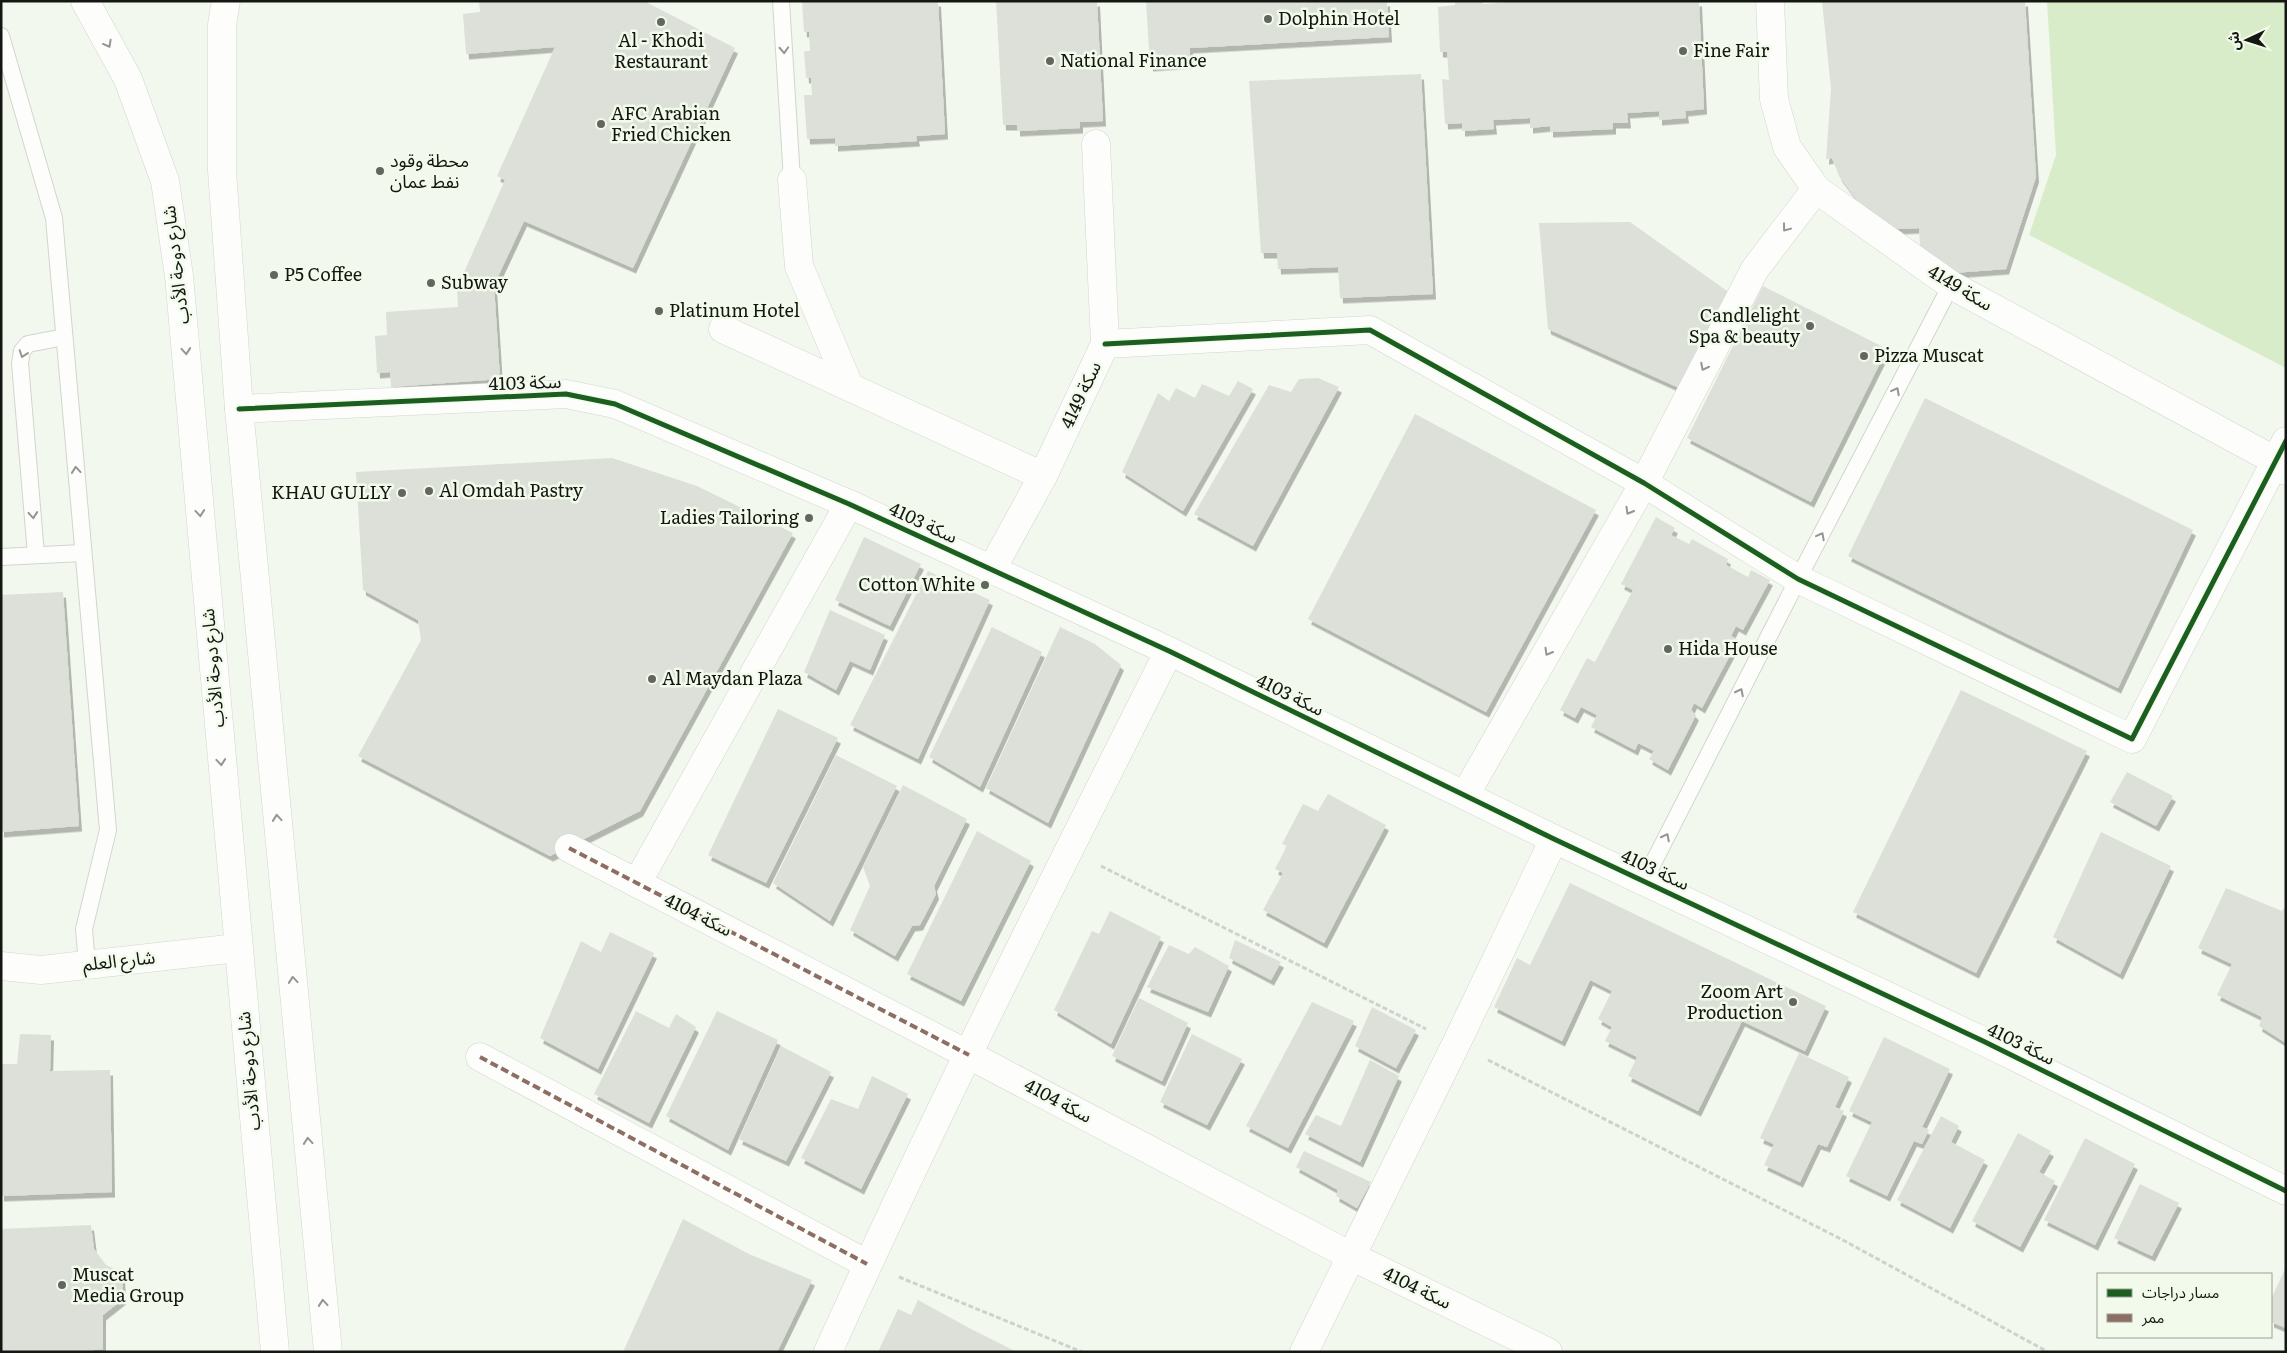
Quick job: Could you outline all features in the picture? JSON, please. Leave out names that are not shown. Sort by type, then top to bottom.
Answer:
[{"type":"street","name":"شارع دوحة الأدب","points":[[85,1],[128,79],[165,181],[179,276],[274,1352]]},
{"type":"street","points":[[226,1],[222,25],[222,170],[239,410],[328,1352]]},
{"type":"street","name":"سكة 4149","points":[[1770,1],[1774,99],[1787,147],[1816,189],[1951,286],[2282,457]]},
{"type":"street","name":"سكة 4149","points":[[992,569],[1043,476],[1105,344],[1096,144]]},
{"type":"street","points":[[792,180],[799,266],[849,386]]},
{"type":"street","points":[[1465,796],[1644,483],[1755,269],[1816,189]]},
{"type":"street","points":[[723,329],[1043,476]]},
{"type":"street","points":[[1105,344],[1370,330],[1644,483],[1798,579],[2132,739],[2282,457]]},
{"type":"street","name":"سكة 4103","points":[[239,410],[566,394],[615,404],[849,504],[1169,651],[1554,839],[1983,1041],[2286,1191]]},
{"type":"street","points":[[637,883],[849,504]]},
{"type":"street","points":[[828,1352],[867,1264],[1069,849],[1169,651]]},
{"type":"street","points":[[1304,1352],[1456,1044],[1554,839]]},
{"type":"street","name":"سكة 4104","points":[[569,848],[1352,1256],[1548,1352]]},
{"type":"street","name":"شارع العلم","points":[[1,966],[41,970],[237,948]]},
{"type":"street","points":[[480,1057],[867,1264]]},
{"type":"lane","points":[[781,1],[792,180]]},
{"type":"lane","points":[[1,36],[54,218],[108,830],[84,929],[87,965]]},
{"type":"lane","points":[[1644,880],[1951,286]]},
{"type":"lane","points":[[36,556],[20,362],[22,351],[28,344],[64,338]]},
{"type":"lane","points":[[1,557],[83,553]]},
{"type":"path","points":[[1069,849],[1841,1239],[2048,1352]]},
{"type":"path","points":[[867,1264],[1082,1352]]},
{"type":"green space","points":[[2047,1],[2286,1],[2286,368],[2029,235],[2056,155]]},
{"type":"building","points":[[479,1],[644,1],[735,48],[633,268],[524,221],[494,285],[500,379],[391,387],[390,372],[377,373],[375,336],[387,335],[386,312],[458,307],[457,288],[505,180],[497,176],[555,47],[466,54],[463,14],[480,12]]},
{"type":"building","points":[[802,1],[938,1],[945,134],[916,136],[917,141],[835,146],[835,138],[807,139],[804,95],[812,95],[811,78],[806,78],[804,51],[810,51],[809,32],[804,32]]},
{"type":"building","name":"National Finance","points":[[996,1],[1097,1],[1103,121],[1080,122],[1080,128],[1017,131],[1017,125],[1003,125]]},
{"type":"building","name":"Dolphin Hotel","points":[[1146,1],[1387,1],[1389,37],[1190,48],[1190,63],[1150,66]]},
{"type":"building","points":[[1455,1],[1483,1],[1483,4],[1522,1],[1699,1],[1704,109],[1685,111],[1686,118],[1659,120],[1659,111],[1627,113],[1628,123],[1613,123],[1613,129],[1550,132],[1550,126],[1530,128],[1530,118],[1493,120],[1494,129],[1462,131],[1462,123],[1445,124],[1442,79],[1449,80],[1447,52],[1440,52],[1438,7],[1455,5]]},
{"type":"building","points":[[1822,1],[2025,1],[2036,177],[2006,269],[1953,273],[1942,261],[1921,263],[1919,228],[1879,230],[1839,176],[1832,158],[1826,159],[1831,89]]},
{"type":"building","points":[[1421,74],[1433,294],[1340,298],[1338,267],[1278,269],[1277,253],[1261,253],[1249,81]]},
{"type":"building","points":[[1630,222],[1730,293],[1686,391],[1548,329],[1539,223]]},
{"type":"building","points":[[1763,286],[1887,349],[1811,502],[1687,438]]},
{"type":"building","points":[[1318,378],[1339,387],[1253,546],[1194,514],[1269,385],[1291,392],[1299,379]]},
{"type":"building","points":[[1238,381],[1253,389],[1183,511],[1122,472],[1158,393],[1169,401],[1176,388],[1195,398],[1202,384],[1229,396]]},
{"type":"building","points":[[1925,398],[2193,530],[2118,688],[1848,556]]},
{"type":"building","points":[[1415,414],[1596,510],[1486,712],[1308,619]]},
{"type":"building","points":[[612,458],[697,486],[793,533],[640,811],[550,856],[358,756],[421,640],[418,620],[363,590],[356,472]]},
{"type":"building","name":"Hida House","points":[[1656,517],[1675,528],[1671,535],[1689,544],[1692,539],[1728,559],[1726,565],[1748,577],[1751,570],[1770,580],[1743,630],[1736,626],[1731,636],[1738,640],[1702,708],[1694,703],[1691,710],[1696,715],[1668,770],[1649,759],[1654,751],[1638,743],[1635,750],[1591,727],[1597,715],[1581,707],[1575,718],[1560,710],[1587,658],[1595,662],[1633,590],[1621,584]]},
{"type":"building","points":[[864,537],[921,564],[890,626],[835,600]]},
{"type":"building","points":[[928,571],[990,600],[918,759],[850,725]]},
{"type":"building","points":[[63,592],[79,826],[1,832],[1,595]]},
{"type":"building","points":[[830,610],[885,635],[870,670],[850,661],[836,690],[804,672]]},
{"type":"building","points":[[992,627],[1042,652],[980,787],[929,757]]},
{"type":"building","points":[[1060,627],[1095,644],[1121,665],[1048,823],[986,788]]},
{"type":"building","points":[[1961,690],[2087,751],[1976,973],[1853,912]]},
{"type":"building","points":[[778,709],[838,738],[766,883],[708,855]]},
{"type":"building","points":[[836,755],[897,786],[830,921],[773,883]]},
{"type":"building","points":[[2127,772],[2173,796],[2156,826],[2110,802]]},
{"type":"building","points":[[903,785],[967,819],[934,886],[936,894],[920,925],[912,926],[895,956],[850,930],[870,886],[863,867]]},
{"type":"building","points":[[1328,794],[1386,825],[1324,943],[1263,910],[1283,873],[1275,869],[1287,846],[1282,844],[1303,804],[1318,811]]},
{"type":"building","points":[[977,831],[1031,861],[961,1001],[907,974]]},
{"type":"building","points":[[2101,832],[2171,866],[2120,974],[2053,937]]},
{"type":"building","points":[[1570,883],[1826,1006],[1805,1051],[1742,1021],[1698,1111],[1628,1076],[1637,1057],[1605,1041],[1612,1027],[1598,1019],[1612,991],[1590,980],[1562,1041],[1494,1007],[1517,958],[1530,965]]},
{"type":"building","points":[[2226,888],[2282,911],[2286,905],[2286,1043],[2259,1026],[2262,1017],[2217,995],[2232,964],[2198,948]]},
{"type":"building","points":[[1110,911],[1161,937],[1111,1044],[1054,1010],[1092,931],[1099,934]]},
{"type":"building","points":[[610,932],[654,953],[598,1069],[540,1038],[581,941],[601,952]]},
{"type":"building","points":[[1235,940],[1281,962],[1271,980],[1229,958]]},
{"type":"building","points":[[1169,945],[1189,954],[1195,947],[1229,966],[1208,1012],[1147,987]]},
{"type":"building","points":[[1139,998],[1188,1023],[1162,1081],[1112,1056]]},
{"type":"building","points":[[1312,1002],[1354,1021],[1288,1148],[1246,1126]]},
{"type":"building","points":[[1372,1007],[1416,1030],[1396,1068],[1355,1046]]},
{"type":"building","points":[[636,1011],[669,1028],[676,1014],[696,1027],[649,1123],[594,1094]]},
{"type":"building","points":[[717,1011],[778,1040],[728,1150],[666,1116]]},
{"type":"building","points":[[20,1034],[51,1035],[50,1071],[110,1070],[112,1192],[1,1196],[1,1064],[17,1064]]},
{"type":"building","points":[[1192,1034],[1242,1059],[1207,1125],[1160,1102]]},
{"type":"building","points":[[1884,1037],[1950,1069],[1922,1127],[1929,1130],[1922,1144],[1914,1141],[1887,1196],[1846,1176],[1872,1122],[1849,1111]]},
{"type":"building","points":[[781,1046],[831,1072],[786,1161],[739,1139]]},
{"type":"building","points":[[1799,1053],[1849,1077],[1835,1107],[1844,1111],[1827,1147],[1818,1144],[1800,1182],[1764,1165],[1774,1144],[1760,1138]]},
{"type":"building","points":[[1370,1060],[1399,1076],[1360,1162],[1305,1134],[1316,1115],[1341,1126]]},
{"type":"building","points":[[872,1076],[908,1094],[861,1189],[801,1158],[831,1099],[858,1109]]},
{"type":"building","points":[[1941,1116],[1959,1126],[1951,1142],[1985,1160],[1950,1228],[1897,1200]]},
{"type":"building","points":[[2018,1133],[2051,1151],[2039,1172],[2055,1181],[2020,1247],[1972,1221]]},
{"type":"building","points":[[2085,1138],[2135,1164],[2095,1245],[2044,1220]]},
{"type":"building","points":[[1304,1151],[1371,1182],[1357,1208],[1336,1196],[1338,1190],[1296,1167]]},
{"type":"building","points":[[2140,1184],[2179,1203],[2152,1256],[2114,1238]]},
{"type":"building","points":[[683,1219],[749,1254],[812,1280],[777,1352],[623,1352]]},
{"type":"building","name":"Muscat Media Group","points":[[91,1225],[94,1249],[106,1265],[122,1272],[123,1299],[103,1315],[103,1349],[77,1352],[2,1352],[1,1229]]},
{"type":"building","points":[[2286,1267],[2286,1328],[2272,1322],[2272,1297]]},
{"type":"building","points":[[918,1300],[1017,1352],[878,1352],[898,1309],[911,1315]]},
{"type":"marked path","points":[[569,848],[969,1055]]},
{"type":"marked path","points":[[480,1057],[867,1264]]},
{"type":"cycle path","points":[[1105,344],[1370,330],[1644,483],[1798,579],[2132,739],[2286,441]]},
{"type":"cycle path","points":[[239,409],[566,394],[615,404],[849,504],[1169,651],[1554,839],[1983,1041],[2286,1191]]},
{"type":"place","name":"Dolphin Hotel","points":[[1268,19]]},
{"type":"place","name":"Al - Khodi Restaurant","points":[[661,22]]},
{"type":"place","name":"Fine Fair","points":[[1683,51]]},
{"type":"place","name":"National Finance","points":[[1050,61]]},
{"type":"place","name":"AFC Arabian Fried Chicken","points":[[601,124]]},
{"type":"place","name":"محطة وقود نفط عمان","points":[[380,171]]},
{"type":"place","name":"P5 Coffee","points":[[274,275]]},
{"type":"place","name":"Subway","points":[[431,283]]},
{"type":"place","name":"Platinum Hotel","points":[[659,311]]},
{"type":"place","name":"Candlelight Spa & beauty","points":[[1810,326]]},
{"type":"place","name":"Pizza Muscat","points":[[1864,356]]},
{"type":"place","name":"Al Omdah Pastry","points":[[429,491]]},
{"type":"place","name":"KHAU GULLY","points":[[402,493]]},
{"type":"place","name":"Ladies Tailoring","points":[[809,518]]},
{"type":"place","name":"Cotton White","points":[[985,585]]},
{"type":"place","name":"Hida House","points":[[1668,649]]},
{"type":"place","name":"Al Maydan Plaza","points":[[652,679]]},
{"type":"place","name":"Zoom Art Production","points":[[1793,1002]]},
{"type":"place","name":"Muscat Media Group","points":[[62,1285]]}]
